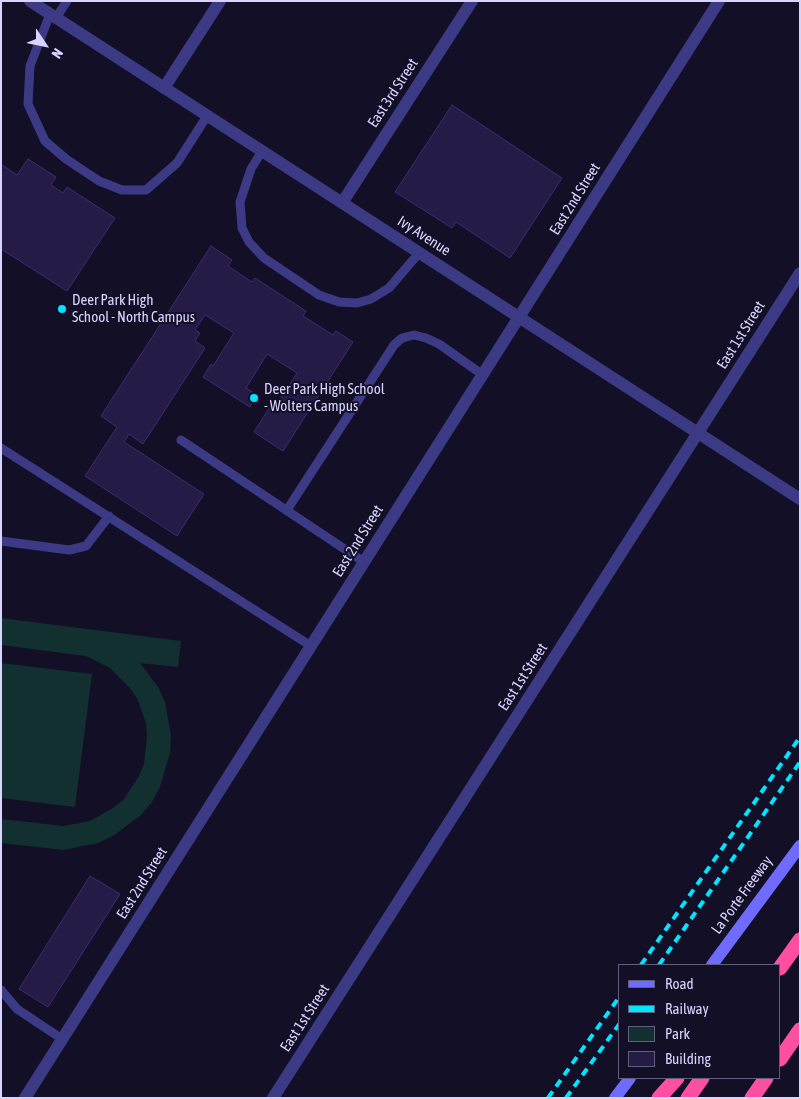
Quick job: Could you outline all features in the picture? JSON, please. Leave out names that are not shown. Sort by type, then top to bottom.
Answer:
[{"type":"highway","points":[[781,964],[799,941]]},
{"type":"highway","points":[[781,1058],[800,1030]]},
{"type":"highway","points":[[659,1098],[676,1079]]},
{"type":"highway","points":[[688,1098],[701,1079]]},
{"type":"highway","points":[[752,1098],[765,1079]]},
{"type":"main road","name":"La Porte Freeway","points":[[713,964],[800,846]]},
{"type":"main road","points":[[615,1098],[629,1079]]},
{"type":"street","name":"Ivy Avenue","points":[[30,1],[800,499]]},
{"type":"street","points":[[164,88],[220,1]]},
{"type":"street","name":"East 3rd Street","points":[[342,203],[472,1]]},
{"type":"street","name":"East 2nd Street","points":[[25,1098],[719,1]]},
{"type":"street","name":"East 1st Street","points":[[273,1098],[800,273]]},
{"type":"lane","points":[[67,1],[53,16],[30,66],[28,104],[45,141],[66,159],[100,181],[122,190],[146,190],[177,163],[207,116]]},
{"type":"lane","points":[[262,151],[251,169],[240,202],[242,228],[249,242],[264,258],[319,295],[339,302],[357,303],[371,299],[389,288],[419,253]]},
{"type":"lane","points":[[287,510],[394,345],[402,338],[414,335],[426,338],[439,344],[483,374]]},
{"type":"lane","points":[[182,440],[364,562]]},
{"type":"lane","points":[[1,448],[311,646]]},
{"type":"lane","points":[[1,541],[69,550],[86,546],[109,516]]},
{"type":"lane","points":[[1,990],[17,1009],[62,1039]]},
{"type":"green space","points":[[1,618],[181,641],[178,667],[140,663],[158,687],[165,702],[171,736],[170,753],[160,787],[152,802],[141,815],[113,836],[98,843],[64,850],[1,843],[1,819],[63,826],[90,821],[113,808],[124,799],[139,776],[144,764],[147,737],[146,723],[137,698],[110,668],[86,656],[1,645]]},
{"type":"green space","points":[[1,663],[92,674],[75,807],[1,798]]},
{"type":"building","points":[[452,105],[562,178],[510,258],[456,222],[452,228],[395,192]]},
{"type":"building","name":"Deer Park High School - North Campus","points":[[28,159],[56,177],[51,185],[63,193],[67,187],[115,218],[67,291],[1,249],[1,164],[17,175]]},
{"type":"building","name":"Deer Park High School - Wolters Campus","points":[[211,246],[232,260],[228,266],[252,282],[255,278],[306,311],[303,316],[333,335],[336,331],[353,342],[283,451],[254,432],[275,399],[279,401],[297,373],[267,354],[246,388],[257,395],[250,407],[203,377],[211,364],[213,366],[234,333],[205,315],[195,330],[200,333],[195,341],[205,348],[143,444],[129,434],[124,442],[204,494],[177,536],[85,476],[117,427],[101,416]]},
{"type":"building","points":[[90,876],[120,894],[48,1007],[19,989]]},
{"type":"railway","points":[[642,964],[800,737]]},
{"type":"railway","points":[[660,964],[800,762]]},
{"type":"railway","points":[[548,1098],[618,999]]},
{"type":"railway","points":[[566,1098],[618,1026]]},
{"type":"place","name":"Deer Park High School - North Campus","points":[[62,309]]},
{"type":"place","name":"Deer Park High School - Wolters Campus","points":[[254,398]]}]
